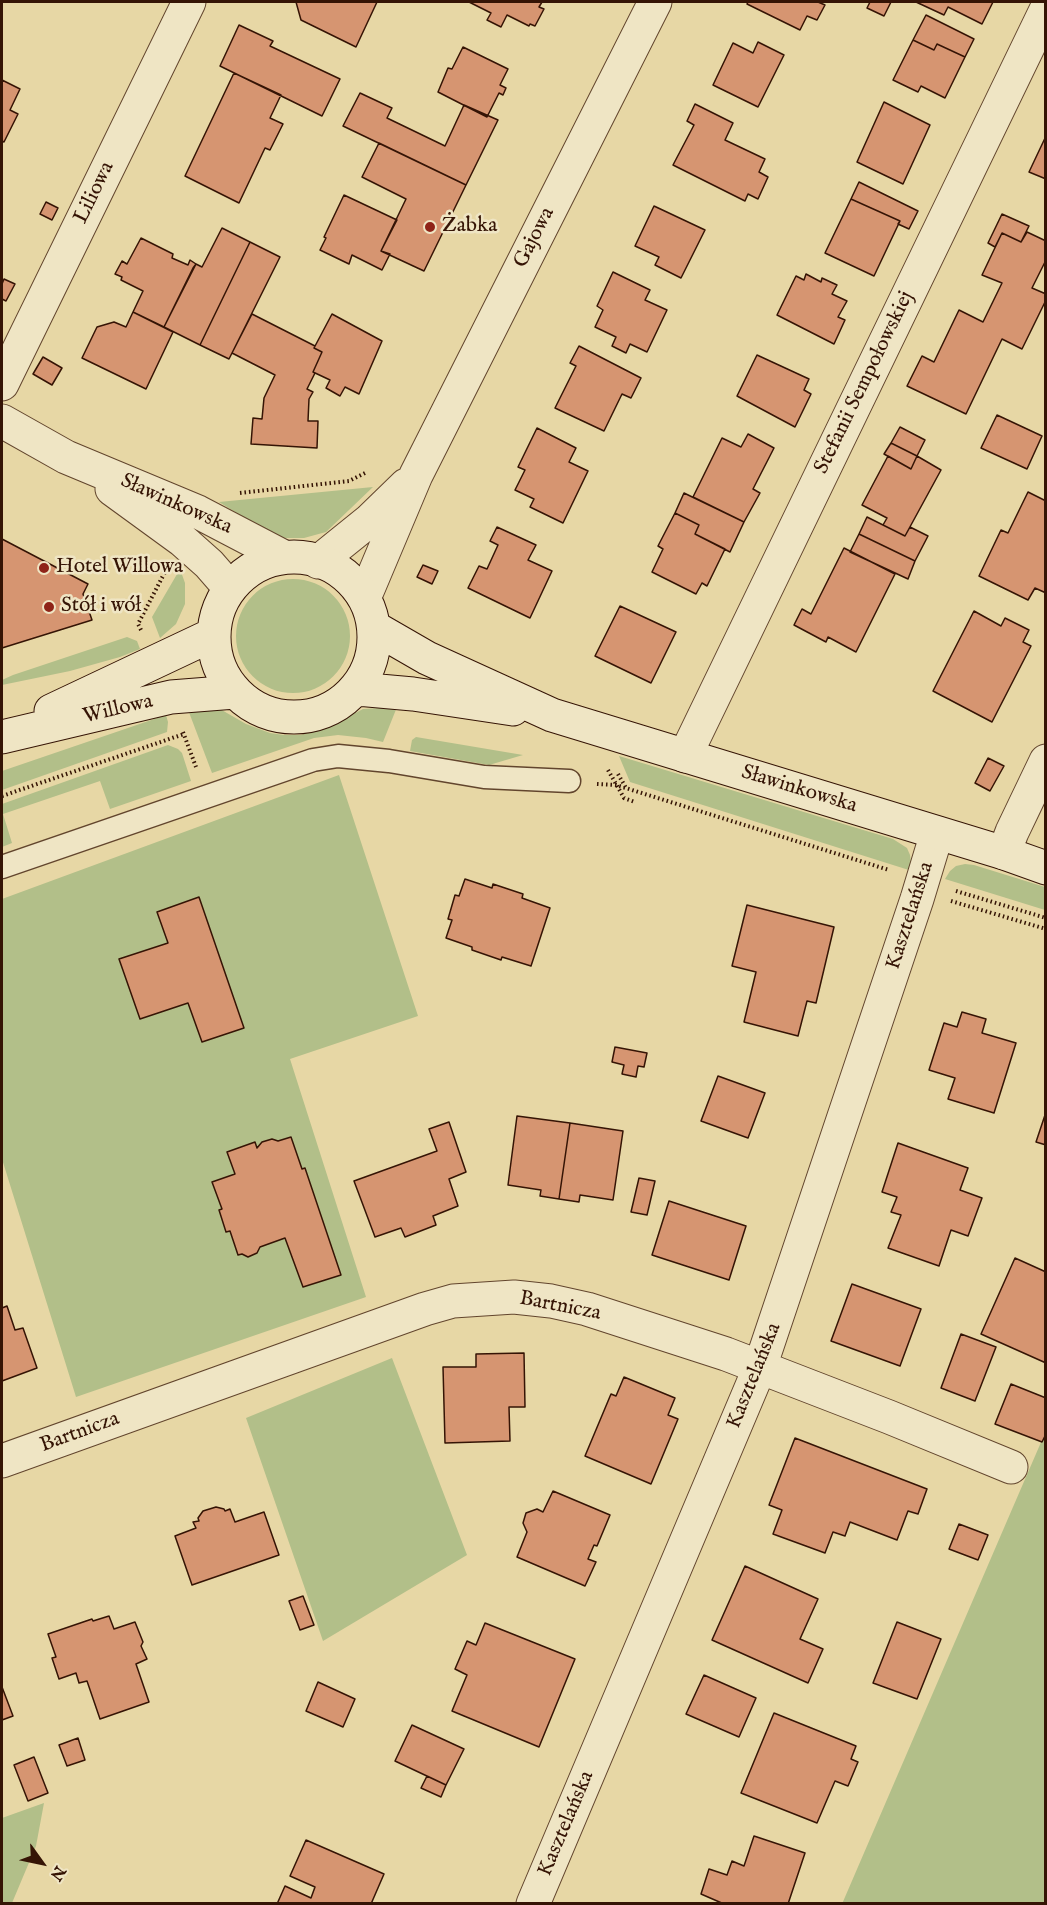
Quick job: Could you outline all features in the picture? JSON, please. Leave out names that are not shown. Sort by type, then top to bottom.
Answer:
[{"type":"street","name":"Liliowa","points":[[2,384],[189,2]]},
{"type":"street","name":"Gajowa","points":[[365,596],[416,475],[656,2]]},
{"type":"street","name":"Stefanii Sempołowskiej","points":[[685,756],[1046,10]]},
{"type":"street","name":"Sławinkowska","points":[[2,421],[66,457],[182,540],[230,587]]},
{"type":"street","name":"Sławinkowska","points":[[66,457],[198,512],[284,557]]},
{"type":"street","name":"Gajowa","points":[[318,562],[370,520],[416,475]]},
{"type":"street","points":[[284,557],[301,557],[318,562],[344,575],[365,596],[374,617],[375,641],[371,658],[357,689],[333,707],[300,716],[283,716],[263,711],[236,692],[219,664],[212,635],[215,609],[230,587],[256,567],[284,557]]},
{"type":"street","name":"Sławinkowska","points":[[375,628],[427,658],[552,715],[1004,853],[1046,868]]},
{"type":"street","name":"Willowa","points":[[2,736],[212,635]]},
{"type":"street","name":"Sławinkowska","points":[[357,689],[413,694],[552,715]]},
{"type":"street","name":"Willowa","points":[[2,736],[171,697],[236,692]]},
{"type":"street","points":[[1004,853],[1046,761]]},
{"type":"street","name":"Kasztelańska","points":[[533,1904],[760,1367],[933,890],[937,833]]},
{"type":"street","name":"Bartnicza","points":[[2,1461],[453,1301],[514,1297],[551,1300],[586,1309],[760,1367],[1011,1467]]},
{"type":"lane","points":[[2,867],[314,760],[338,756],[389,760],[484,777],[569,782]]},
{"type":"path","points":[[231,494],[349,481],[370,471]]},
{"type":"path","points":[[143,635],[138,624],[167,568]]},
{"type":"path","points":[[182,727],[200,777]]},
{"type":"path","points":[[2,796],[184,734]]},
{"type":"path","points":[[569,782],[616,785],[1046,929]]},
{"type":"path","points":[[933,890],[1046,918]]},
{"type":"green space","points":[[373,487],[326,532],[304,538],[285,538],[267,532],[219,502]]},
{"type":"green space","points":[[180,569],[185,583],[185,604],[176,624],[160,638],[152,617]]},
{"type":"green space","points":[[293,579],[315,583],[333,596],[346,614],[350,636],[346,658],[333,676],[315,689],[293,693],[271,689],[253,676],[240,658],[236,636],[240,614],[253,596],[271,583]]},
{"type":"green space","points":[[127,637],[137,641],[140,649],[70,671],[2,685],[2,680],[13,675]]},
{"type":"green space","points":[[187,707],[220,709],[246,724],[270,733],[301,735],[324,729],[363,709],[397,707],[383,742],[338,735],[314,738],[212,773]]},
{"type":"green space","points":[[166,715],[167,732],[2,790],[2,771]]},
{"type":"green space","points":[[416,737],[523,755],[489,765],[410,751],[412,740]]},
{"type":"green space","points":[[168,745],[182,753],[191,781],[110,809],[100,781],[3,814],[12,843],[2,847],[2,804]]},
{"type":"green space","points":[[619,756],[893,839],[907,848],[912,871],[630,782]]},
{"type":"green space","points":[[339,775],[418,1016],[290,1059],[366,1297],[76,1397],[2,1159],[2,899]]},
{"type":"green space","points":[[965,864],[1045,887],[1045,910],[945,879],[956,866]]},
{"type":"green space","points":[[392,1358],[467,1555],[323,1641],[246,1418]]},
{"type":"green space","points":[[1045,1433],[1045,1903],[842,1904],[1013,1507]]},
{"type":"green space","points":[[44,1803],[36,1846],[12,1903],[2,1903],[2,1818]]},
{"type":"building","points":[[296,2],[377,2],[356,47],[301,20]]},
{"type":"building","points":[[469,2],[542,2],[539,7],[544,9],[535,26],[530,24],[529,26],[507,15],[501,27],[487,20],[491,13]]},
{"type":"building","points":[[748,2],[818,2],[825,5],[817,20],[807,16],[800,30],[747,4]]},
{"type":"building","points":[[870,2],[891,2],[884,16],[867,8]]},
{"type":"building","points":[[916,2],[993,2],[982,24],[948,7],[944,15]]},
{"type":"building","points":[[926,15],[974,39],[965,57],[937,44],[934,50],[913,40]]},
{"type":"building","points":[[239,25],[273,41],[270,46],[340,79],[322,116],[220,66]]},
{"type":"building","points":[[913,40],[934,50],[937,44],[965,57],[945,98],[921,86],[918,92],[893,80]]},
{"type":"building","points":[[758,42],[784,55],[758,107],[713,85],[733,43],[753,53]]},
{"type":"building","points":[[463,47],[508,69],[500,85],[506,88],[503,95],[499,93],[487,117],[438,92],[448,68],[452,69]]},
{"type":"building","points":[[234,73],[281,95],[270,118],[283,124],[270,150],[265,148],[239,203],[185,176]]},
{"type":"building","points":[[2,80],[20,89],[10,110],[18,114],[4,142],[2,141]]},
{"type":"building","points":[[360,93],[392,108],[387,118],[445,146],[464,105],[498,120],[466,185],[343,126]]},
{"type":"building","points":[[884,102],[930,125],[903,184],[857,162]]},
{"type":"building","points":[[695,104],[733,123],[725,140],[765,159],[759,172],[768,177],[758,199],[748,194],[745,201],[673,165],[694,125],[687,121]]},
{"type":"building","points":[[1046,136],[1046,179],[1029,172]]},
{"type":"building","points":[[379,143],[466,185],[424,271],[381,251],[406,199],[362,177]]},
{"type":"building","points":[[859,182],[918,211],[909,229],[898,224],[900,221],[851,199]]},
{"type":"building","points":[[344,195],[397,220],[381,251],[390,254],[382,270],[352,255],[349,264],[320,250]]},
{"type":"building","points":[[851,199],[900,221],[874,276],[825,253]]},
{"type":"building","points":[[46,202],[58,208],[52,220],[40,214]]},
{"type":"building","points":[[654,206],[705,230],[681,278],[655,265],[659,257],[635,246]]},
{"type":"building","points":[[1002,214],[1029,226],[1021,242],[1002,233],[995,247],[988,243]]},
{"type":"building","points":[[222,228],[250,242],[200,345],[164,327],[193,268],[196,264],[202,267]]},
{"type":"building","points":[[1027,232],[1046,241],[1046,260],[1032,288],[1046,294],[1046,300],[1022,349],[1002,339],[966,414],[907,386],[922,356],[934,362],[959,310],[983,322],[1002,283],[982,275],[1002,233],[1021,242]]},
{"type":"building","points":[[141,238],[173,254],[172,258],[188,265],[190,260],[196,264],[164,327],[133,312],[143,291],[121,280],[122,277],[115,274],[122,261],[127,264]]},
{"type":"building","points":[[250,242],[280,257],[229,359],[200,345]]},
{"type":"building","points":[[613,272],[650,290],[645,300],[667,310],[647,352],[630,344],[626,353],[612,346],[616,337],[595,327],[603,310],[597,306]]},
{"type":"building","points":[[806,274],[821,282],[822,278],[837,285],[832,294],[847,301],[838,317],[845,320],[834,344],[777,315],[796,276],[804,280]]},
{"type":"building","points":[[4,279],[15,284],[6,301],[2,299]]},
{"type":"building","points":[[133,312],[173,332],[146,389],[82,358],[97,327],[114,322],[126,327]]},
{"type":"building","points":[[252,314],[315,346],[314,348],[322,352],[307,389],[313,392],[309,399],[308,421],[318,421],[317,448],[251,444],[253,418],[262,419],[264,398],[275,375],[232,353]]},
{"type":"building","points":[[332,314],[382,341],[359,394],[345,387],[340,396],[326,388],[330,380],[313,372],[322,352],[314,348]]},
{"type":"building","points":[[579,346],[641,378],[631,398],[622,394],[604,431],[555,408],[576,366],[570,363]]},
{"type":"building","points":[[757,355],[809,379],[804,390],[811,394],[795,427],[737,396]]},
{"type":"building","points":[[43,357],[62,368],[52,385],[33,374]]},
{"type":"building","points":[[997,415],[1042,436],[1027,469],[981,448]]},
{"type":"building","points":[[900,427],[925,440],[917,456],[891,443]]},
{"type":"building","points":[[537,428],[576,448],[569,462],[588,471],[563,523],[530,507],[534,499],[515,490],[525,470],[518,467]]},
{"type":"building","points":[[748,434],[774,448],[753,489],[760,493],[744,522],[693,497],[722,438],[741,447]]},
{"type":"building","points":[[891,443],[917,456],[911,469],[884,454]]},
{"type":"building","points":[[888,456],[911,469],[917,456],[941,470],[905,536],[883,525],[887,518],[862,505]]},
{"type":"building","points":[[1028,492],[1046,501],[1046,593],[1035,588],[1028,600],[979,576],[1001,530],[1008,533]]},
{"type":"building","points":[[684,493],[744,522],[730,552],[695,534],[699,525],[675,513]]},
{"type":"building","points":[[675,513],[699,525],[695,534],[725,549],[707,586],[702,583],[696,594],[652,572],[663,549],[658,546]]},
{"type":"building","points":[[867,517],[905,536],[910,527],[928,536],[915,561],[859,534]]},
{"type":"building","points":[[497,527],[536,545],[528,560],[552,571],[530,618],[468,588],[479,566],[487,569],[498,545],[490,541]]},
{"type":"building","points":[[859,534],[915,561],[908,579],[850,552]]},
{"type":"building","points":[[2,539],[88,584],[83,594],[92,620],[2,648]]},
{"type":"building","points":[[844,548],[895,574],[856,652],[828,637],[826,642],[794,625],[802,609],[811,614]]},
{"type":"building","points":[[423,565],[438,571],[432,584],[417,577]]},
{"type":"building","points":[[620,606],[676,632],[651,683],[595,656]]},
{"type":"building","points":[[974,611],[1001,626],[1005,618],[1029,630],[1023,642],[1031,646],[992,722],[933,691]]},
{"type":"building","points":[[988,758],[1004,766],[990,791],[975,783]]},
{"type":"building","points":[[465,879],[492,888],[493,884],[523,894],[522,898],[550,908],[531,966],[502,957],[501,960],[446,938],[452,920],[448,919],[455,895],[459,896]]},
{"type":"building","points":[[199,897],[244,1028],[202,1042],[188,1003],[140,1019],[119,959],[168,943],[157,912]]},
{"type":"building","points":[[747,905],[834,927],[816,1003],[807,1001],[798,1036],[744,1022],[756,972],[732,966]]},
{"type":"building","points":[[962,1012],[986,1019],[982,1033],[1016,1043],[994,1113],[948,1099],[955,1078],[929,1070],[944,1023],[957,1027]]},
{"type":"building","points":[[615,1047],[647,1053],[644,1067],[638,1066],[636,1077],[622,1074],[624,1065],[612,1062]]},
{"type":"building","points":[[718,1076],[765,1093],[748,1138],[701,1121]]},
{"type":"building","points":[[1046,1112],[1046,1145],[1036,1142]]},
{"type":"building","points":[[517,1116],[570,1123],[559,1199],[540,1196],[541,1190],[508,1185]]},
{"type":"building","points":[[449,1122],[466,1172],[449,1179],[458,1206],[433,1216],[436,1225],[405,1237],[401,1228],[375,1237],[354,1181],[437,1151],[429,1129]]},
{"type":"building","points":[[570,1123],[623,1131],[613,1200],[580,1195],[579,1202],[559,1199]]},
{"type":"building","points":[[291,1137],[302,1169],[305,1168],[341,1275],[303,1287],[285,1238],[260,1247],[257,1253],[248,1257],[238,1255],[230,1231],[226,1232],[219,1210],[222,1209],[212,1182],[235,1174],[227,1152],[255,1142],[257,1148],[262,1142]]},
{"type":"building","points":[[898,1143],[968,1168],[960,1190],[982,1198],[968,1236],[951,1230],[939,1266],[888,1248],[901,1215],[891,1212],[897,1197],[882,1192]]},
{"type":"building","points":[[639,1178],[655,1181],[647,1215],[631,1212]]},
{"type":"building","points":[[669,1201],[746,1226],[729,1280],[652,1255]]},
{"type":"building","points":[[1015,1258],[1046,1272],[1046,1363],[981,1334]]},
{"type":"building","points":[[852,1284],[921,1309],[900,1366],[831,1341]]},
{"type":"building","points":[[7,1306],[15,1330],[23,1328],[37,1368],[2,1381],[2,1308]]},
{"type":"building","points":[[961,1334],[996,1347],[975,1401],[941,1388]]},
{"type":"building","points":[[524,1353],[525,1407],[509,1407],[510,1441],[445,1443],[443,1367],[476,1367],[476,1354]]},
{"type":"building","points":[[624,1377],[675,1398],[668,1415],[678,1419],[651,1484],[585,1456],[611,1394],[616,1396]]},
{"type":"building","points":[[1011,1384],[1046,1398],[1046,1434],[1042,1442],[995,1424]]},
{"type":"building","points":[[795,1438],[927,1489],[918,1514],[908,1511],[897,1540],[850,1522],[845,1536],[833,1532],[825,1553],[773,1534],[782,1510],[769,1505]]},
{"type":"building","points":[[553,1491],[610,1515],[597,1546],[594,1545],[588,1559],[596,1562],[585,1586],[517,1557],[527,1532],[523,1523],[526,1513],[537,1509],[543,1512]]},
{"type":"building","points":[[216,1507],[225,1511],[230,1509],[235,1522],[264,1512],[279,1555],[192,1585],[175,1536],[196,1528],[193,1522],[199,1521],[198,1518],[203,1511]]},
{"type":"building","points":[[959,1524],[988,1535],[978,1560],[949,1549]]},
{"type":"building","points":[[745,1566],[818,1599],[800,1639],[823,1649],[808,1683],[712,1640]]},
{"type":"building","points":[[303,1596],[314,1625],[300,1630],[289,1601]]},
{"type":"building","points":[[109,1616],[114,1629],[135,1622],[147,1659],[136,1664],[149,1702],[100,1719],[87,1681],[79,1683],[76,1673],[59,1679],[52,1658],[56,1657],[48,1634],[92,1619],[93,1621]]},
{"type":"building","points":[[897,1622],[941,1639],[917,1699],[873,1683]]},
{"type":"building","points":[[485,1623],[575,1659],[539,1747],[452,1711],[467,1675],[455,1669],[467,1641],[476,1645]]},
{"type":"building","points":[[704,1675],[756,1698],[739,1737],[686,1714]]},
{"type":"building","points":[[318,1682],[355,1699],[343,1727],[306,1711]]},
{"type":"building","points":[[2,1687],[13,1716],[2,1720]]},
{"type":"building","points":[[774,1713],[856,1746],[851,1759],[858,1762],[848,1786],[835,1781],[817,1823],[741,1793]]},
{"type":"building","points":[[412,1725],[464,1749],[446,1785],[395,1761]]},
{"type":"building","points":[[78,1738],[85,1760],[67,1766],[59,1745]]},
{"type":"building","points":[[34,1757],[48,1793],[28,1801],[14,1765]]},
{"type":"building","points":[[427,1776],[446,1785],[441,1797],[421,1788]]},
{"type":"building","points":[[754,1836],[805,1853],[788,1904],[724,1904],[701,1894],[709,1869],[727,1875],[732,1861],[744,1866]]},
{"type":"building","points":[[306,1840],[384,1874],[371,1904],[277,1904],[285,1886],[311,1898],[315,1887],[290,1876]]},
{"type":"place","name":"Żabka","points":[[430,227]]},
{"type":"place","name":"Hotel Willowa","points":[[44,568]]},
{"type":"place","name":"Stół i wół","points":[[49,607]]}]
